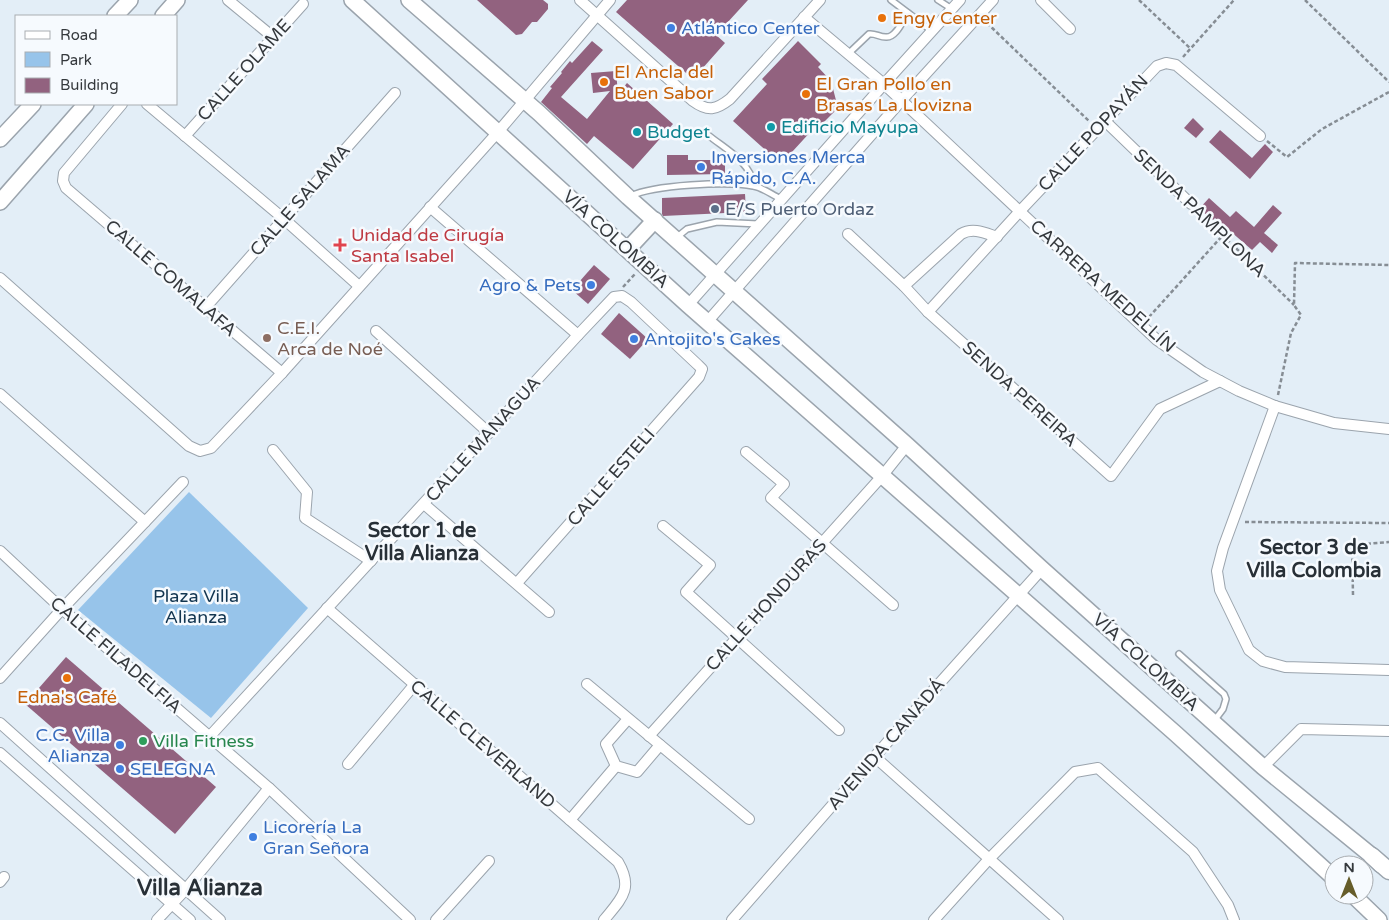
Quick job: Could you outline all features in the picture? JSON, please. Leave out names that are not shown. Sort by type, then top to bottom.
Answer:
[{"type":"main road","points":[[116,15],[130,0]]},
{"type":"main road","points":[[164,15],[177,0]]},
{"type":"main road","name":"VÍA COLOMBIA","points":[[352,0],[688,305],[1176,734],[1324,869]]},
{"type":"main road","name":"VÍA COLOMBIA","points":[[410,0],[526,101],[628,197],[907,445],[1263,767],[1371,855]]},
{"type":"main road","points":[[0,139],[32,105]]},
{"type":"main road","points":[[0,202],[85,105]]},
{"type":"main road","points":[[628,249],[655,220]]},
{"type":"main road","points":[[1374,858],[1389,872]]},
{"type":"main road","points":[[1363,905],[1379,920]]},
{"type":"street","points":[[228,0],[273,37]]},
{"type":"street","points":[[580,0],[693,101],[702,107],[711,109],[720,107],[730,99],[820,0]]},
{"type":"street","points":[[0,278],[188,446],[200,451],[211,448],[282,373],[526,101],[610,0]]},
{"type":"street","points":[[688,305],[960,0]]},
{"type":"street","points":[[708,321],[900,101],[993,0]]},
{"type":"street","points":[[1041,0],[1070,29]]},
{"type":"street","name":"CALLE OLAME","points":[[185,136],[303,4]]},
{"type":"street","name":"CARRERA MEDELLÍN","points":[[804,17],[884,84],[1157,340],[1203,372],[1275,406],[1334,423],[1389,429]]},
{"type":"street","name":"CALLE POPAYÁN","points":[[928,312],[1157,66],[1166,63],[1176,65]]},
{"type":"street","points":[[1176,65],[1260,136]]},
{"type":"street","name":"CALLE SALAMA","points":[[206,308],[395,93]]},
{"type":"street","name":"CALLE COMALAFA","points":[[121,105],[64,173],[63,181],[66,188],[282,373]]},
{"type":"street","points":[[147,105],[284,219],[359,286]]},
{"type":"street","name":"SENDA PAMPLONA","points":[[1101,125],[1191,204]]},
{"type":"street","points":[[430,207],[578,335]]},
{"type":"street","points":[[904,286],[961,234],[967,231],[977,231],[997,237]]},
{"type":"street","name":"SENDA PEREIRA","points":[[848,234],[904,286],[928,312],[1111,476],[1160,408],[1220,381]]},
{"type":"street","name":"CALLE ESTELI","points":[[517,583],[699,377],[702,369],[631,302],[622,296],[614,297]]},
{"type":"street","name":"CALLE MANAGUA","points":[[210,736],[614,297]]},
{"type":"street","points":[[376,332],[490,433]]},
{"type":"street","points":[[0,394],[145,522]]},
{"type":"street","points":[[1275,406],[1217,571],[1220,590],[1249,650],[1263,661],[1285,667],[1389,670]]},
{"type":"street","points":[[882,475],[907,445]]},
{"type":"street","points":[[273,450],[307,492],[304,518],[371,561]]},
{"type":"street","points":[[746,452],[784,484],[771,498],[893,605]]},
{"type":"street","name":"CALLE HONDURAS","points":[[649,736],[882,475]]},
{"type":"street","points":[[0,678],[62,609],[182,482]]},
{"type":"street","points":[[424,504],[549,612]]},
{"type":"street","points":[[663,526],[710,565],[686,592],[840,730]]},
{"type":"street","name":"CALLE FILADELFIA","points":[[0,551],[62,609],[269,788],[410,920]]},
{"type":"street","name":"AVENIDA CANADÁ","points":[[732,920],[1042,569]]},
{"type":"street","name":"CALLE CLEVERLAND","points":[[327,608],[618,862],[625,874],[626,887],[618,903],[604,920]]},
{"type":"street","points":[[348,764],[415,684]]},
{"type":"street","points":[[587,684],[750,819]]},
{"type":"street","points":[[628,719],[606,744],[616,766],[637,772],[660,745]]},
{"type":"street","points":[[0,723],[220,920]]},
{"type":"street","points":[[1263,767],[1301,729],[1389,731]]},
{"type":"street","points":[[0,753],[190,920]]},
{"type":"street","points":[[875,757],[1058,920]]},
{"type":"street","points":[[570,820],[616,766]]},
{"type":"street","points":[[934,920],[989,859],[1075,772],[1098,768],[1193,852],[1228,904],[1234,920]]},
{"type":"street","points":[[157,920],[186,889],[269,788]]},
{"type":"street","points":[[436,920],[489,861]]},
{"type":"lane","points":[[891,0],[932,31]]},
{"type":"lane","points":[[938,0],[952,9]]},
{"type":"lane","points":[[848,54],[869,34],[885,37],[893,35],[908,13]]},
{"type":"lane","points":[[708,135],[746,165],[752,175],[755,186]]},
{"type":"lane","points":[[628,197],[640,191],[722,184],[755,186],[781,199]]},
{"type":"lane","points":[[676,239],[687,229],[717,222],[759,224]]},
{"type":"lane","points":[[1178,654],[1224,694],[1226,699],[1223,709],[1213,722]]},
{"type":"path","points":[[1139,0],[1190,48]]},
{"type":"path","points":[[1176,65],[1234,0]]},
{"type":"path","points":[[1305,0],[1389,82]]},
{"type":"path","points":[[979,15],[1101,125]]},
{"type":"path","points":[[1260,136],[1287,157],[1322,129],[1389,92]]},
{"type":"path","name":"SENDA PAMPLONA","points":[[1191,204],[1294,305]]},
{"type":"path","points":[[1142,325],[1223,236]]},
{"type":"path","points":[[614,297],[644,264]]},
{"type":"path","points":[[1275,406],[1291,333],[1301,315],[1294,305],[1295,264],[1389,265]]},
{"type":"path","points":[[1233,522],[1389,523]]},
{"type":"path","points":[[1353,595],[1352,545],[1389,542]]},
{"type":"green space","name":"Plaza Villa Alianza","points":[[189,492],[308,608],[211,718],[78,610]]},
{"type":"building","points":[[477,0],[543,0],[548,4],[548,9],[537,22],[532,22],[522,34],[516,35]]},
{"type":"building","name":"Atlántico Center","points":[[627,0],[748,0],[716,35],[725,43],[693,79],[616,12]]},
{"type":"building","points":[[592,41],[603,50],[561,97],[587,119],[610,91],[593,93],[591,73],[616,71],[618,94],[627,83],[673,124],[633,169],[594,136],[587,144],[541,102],[570,61],[572,63]]},
{"type":"building","points":[[798,41],[821,64],[818,67],[831,81],[838,108],[816,130],[814,128],[781,164],[733,121],[767,84],[762,79]]},
{"type":"building","points":[[1193,118],[1204,129],[1196,138],[1184,128]]},
{"type":"building","points":[[1220,130],[1252,158],[1265,144],[1273,152],[1250,179],[1209,142]]},
{"type":"building","points":[[667,155],[688,155],[688,160],[725,160],[725,174],[667,175]]},
{"type":"building","points":[[745,194],[746,212],[663,216],[662,214],[662,198]]},
{"type":"building","points":[[1209,198],[1230,217],[1236,211],[1254,227],[1273,205],[1282,213],[1264,233],[1278,245],[1272,253],[1260,242],[1252,250],[1215,218],[1213,220],[1199,209]]},
{"type":"building","name":"Agro & Pets","points":[[594,265],[610,279],[588,304],[572,290]]},
{"type":"building","points":[[619,313],[648,339],[630,359],[601,334]]},
{"type":"building","name":"C.C. Villa Alianza","points":[[66,657],[216,787],[175,834],[25,704]]},
{"type":"place","name":"Engy Center","points":[[882,18]]},
{"type":"place","name":"Atlántico Center","points":[[671,28]]},
{"type":"place","name":"El Ancla del Buen Sabor","points":[[604,82]]},
{"type":"place","name":"El Gran Pollo en Brasas La Llovizna","points":[[806,94]]},
{"type":"place","name":"Edificio Mayupa","points":[[771,127]]},
{"type":"place","name":"Budget","points":[[637,132]]},
{"type":"place","name":"Inversiones Merca Rápido, C.A.","points":[[701,167]]},
{"type":"place","name":"E/S Puerto Ordaz","points":[[715,209]]},
{"type":"place","name":"Unidad de Cirugía Santa Isabel","points":[[340,245]]},
{"type":"place","name":"Agro & Pets","points":[[591,285]]},
{"type":"place","name":"C.E.I. Arca de Noé","points":[[267,338]]},
{"type":"place","name":"Antojito's Cakes","points":[[634,339]]},
{"type":"place","name":"Edna's Café","points":[[67,678]]},
{"type":"place","name":"Villa Fitness","points":[[143,741]]},
{"type":"place","name":"C.C. Villa Alianza","points":[[120,745]]},
{"type":"place","name":"SELEGNA","points":[[120,769]]},
{"type":"place","name":"Licorería La Gran Señora","points":[[253,837]]},
{"type":"district","name":"Sector 1 de Villa Alianza","points":[[422,542]]},
{"type":"district","name":"Sector 3 de Villa Colombia","points":[[1314,560]]},
{"type":"district","name":"Villa Alianza","points":[[200,888]]}]
